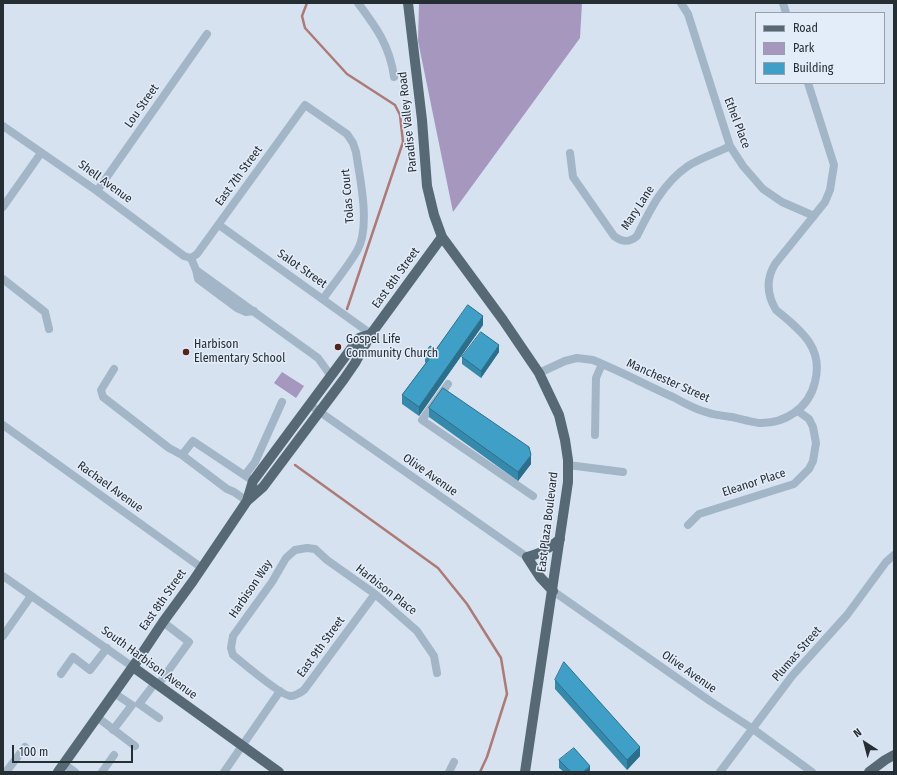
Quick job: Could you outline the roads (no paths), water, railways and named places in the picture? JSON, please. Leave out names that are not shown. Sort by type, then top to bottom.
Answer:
[{"type":"main road","name":"Paradise Valley Road","points":[[408,3],[422,120],[427,186],[434,215],[442,237]]},
{"type":"main road","name":"East 8th Street","points":[[61,768],[247,502],[263,487],[355,364],[371,334],[442,237]]},
{"type":"main road","name":"East Plaza Boulevard","points":[[442,237],[503,320],[539,373],[559,415],[565,440],[568,465],[568,482],[526,772]]},
{"type":"main road","name":"East 8th Street","points":[[247,502],[249,478],[310,405],[359,338],[371,334]]},
{"type":"main road","points":[[553,591],[540,577],[527,557],[541,553],[560,539]]},
{"type":"main road","name":"South Harbison Avenue","points":[[133,667],[279,772]]},
{"type":"main road","points":[[869,772],[894,755]]},
{"type":"street","points":[[358,3],[376,27],[388,49],[394,77]]},
{"type":"street","name":"Ethel Place","points":[[681,3],[688,14],[730,146],[743,166],[763,189],[782,202],[814,216]]},
{"type":"street","name":"Lou Street","points":[[97,191],[207,34]]},
{"type":"street","name":"Manchester Street","points":[[539,373],[565,361],[577,358],[593,360],[706,412],[759,423],[773,422],[787,418],[798,411],[809,398],[815,384],[817,368],[815,354],[805,336],[776,310],[769,294],[768,283],[770,273],[775,264],[825,202],[830,190],[834,165],[808,84]]},
{"type":"street","name":"East 7th Street","points":[[191,258],[197,254],[219,225],[305,105]]},
{"type":"street","name":"Tolas Court","points":[[305,105],[347,134],[353,143],[356,152],[364,213],[363,233],[358,250],[323,299]]},
{"type":"street","name":"Shell Avenue","points":[[3,126],[97,191],[184,256],[191,258]]},
{"type":"street","name":"Mary Lane","points":[[570,153],[573,177],[614,236],[620,241],[625,241],[633,240],[637,236],[655,201],[675,176],[689,165],[730,146]]},
{"type":"street","points":[[3,207],[41,153]]},
{"type":"street","name":"Salot Street","points":[[219,225],[371,334]]},
{"type":"street","points":[[191,258],[196,270],[318,358],[331,376]]},
{"type":"street","points":[[3,279],[45,312],[49,329]]},
{"type":"street","points":[[596,435],[596,378],[602,364]]},
{"type":"street","points":[[114,369],[101,390],[103,397],[169,448],[182,455],[247,502]]},
{"type":"street","points":[[448,384],[422,420],[533,496]]},
{"type":"street","points":[[182,455],[193,441],[249,478],[282,402]]},
{"type":"street","name":"Olive Avenue","points":[[310,405],[527,557]]},
{"type":"street","name":"Eleanor Place","points":[[688,524],[699,514],[794,484],[809,469],[813,461],[816,443],[813,427],[809,419],[798,411]]},
{"type":"street","name":"Rachael Avenue","points":[[3,426],[202,568]]},
{"type":"street","points":[[568,465],[623,472]]},
{"type":"street","name":"Harbison Place","points":[[299,549],[315,549],[327,560],[375,594],[418,631],[434,656],[438,673]]},
{"type":"street","name":"Harbison Way","points":[[280,691],[233,655],[231,648],[233,636],[272,582],[286,558],[292,552],[299,549]]},
{"type":"street","name":"Plumas Street","points":[[720,772],[792,676],[847,615],[886,562],[894,555]]},
{"type":"street","name":"South Harbison Avenue","points":[[3,576],[133,667]]},
{"type":"street","name":"Olive Avenue","points":[[553,591],[710,701],[753,729],[812,772]]},
{"type":"street","name":"East 9th Street","points":[[280,691],[289,696],[300,693],[304,690],[375,594]]},
{"type":"street","points":[[3,636],[31,596]]},
{"type":"street","points":[[113,730],[156,684],[189,642],[163,622]]},
{"type":"street","points":[[61,674],[73,658],[90,670],[107,648]]},
{"type":"street","points":[[224,772],[280,691]]},
{"type":"street","points":[[114,693],[159,718]]},
{"type":"street","points":[[97,718],[135,746]]},
{"type":"street","points":[[6,772],[25,747]]},
{"type":"street","points":[[102,772],[114,755]]},
{"type":"street","points":[[449,772],[454,762]]},
{"type":"street","points":[[61,768],[75,772]]},
{"type":"waterway","points":[[307,3],[302,16],[305,28],[347,74],[395,105],[400,115],[403,142],[347,309]]},
{"type":"waterway","points":[[295,465],[438,568],[467,604],[501,658],[507,694],[487,757],[480,772]]},
{"type":"place","name":"Gospel Life Community Church","points":[[338,347]]},
{"type":"place","name":"Harbison Elementary School","points":[[186,352]]}]
